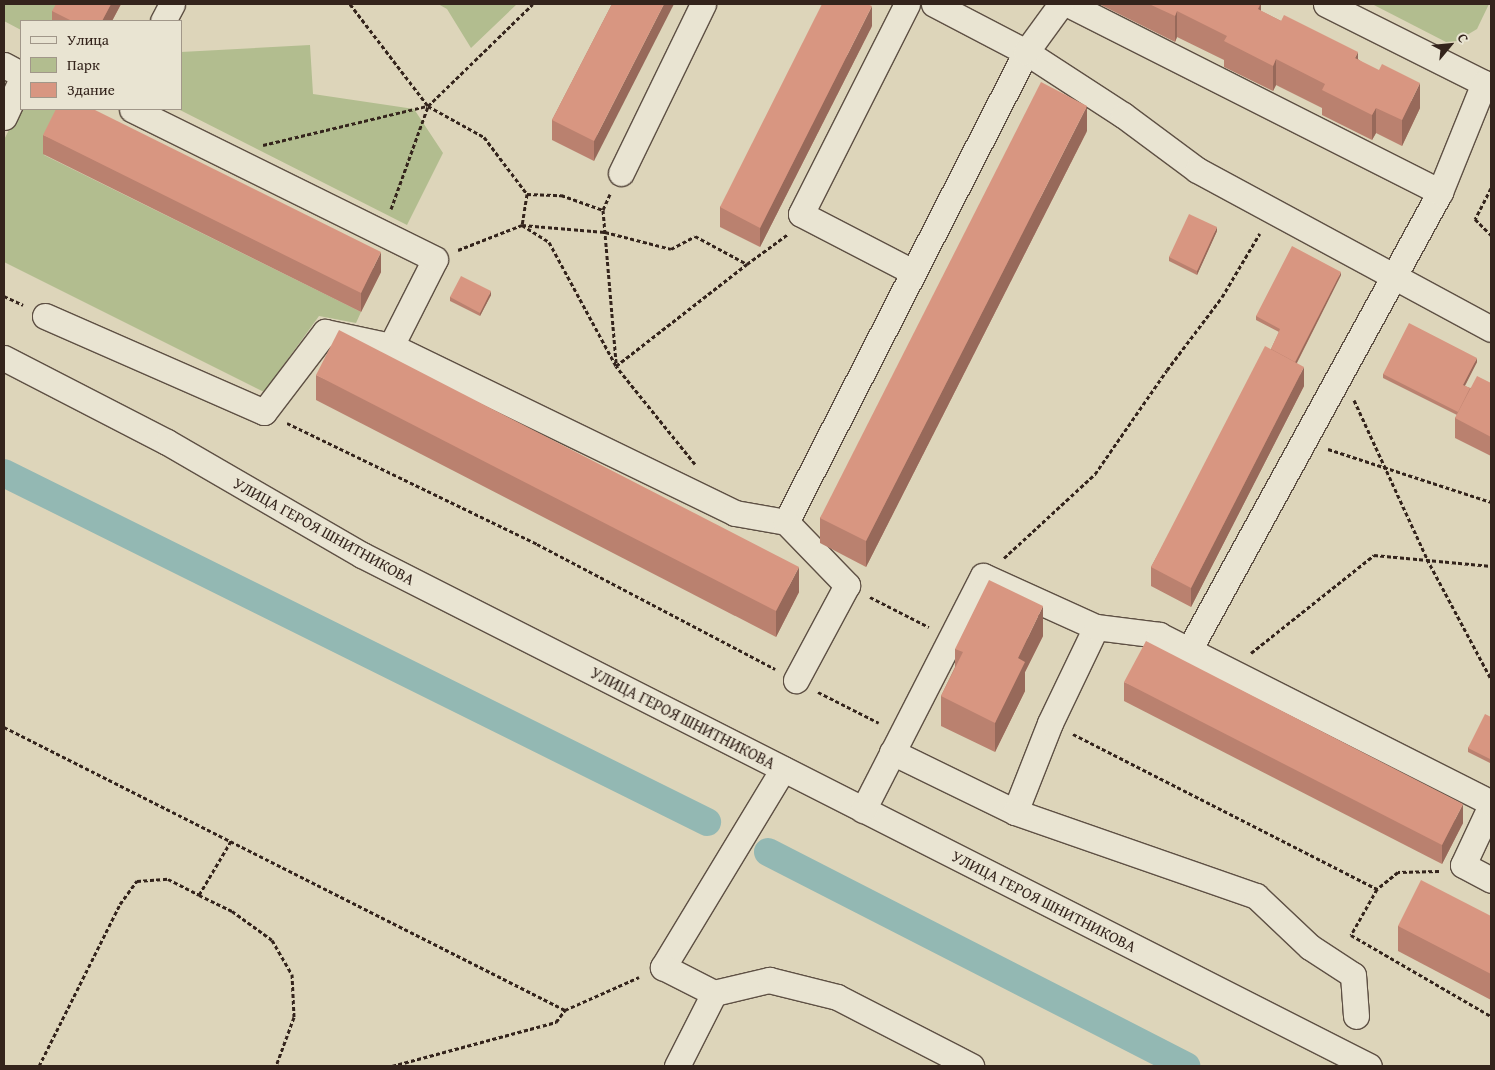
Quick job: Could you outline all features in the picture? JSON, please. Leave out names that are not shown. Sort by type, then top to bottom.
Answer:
[{"type":"street","points":[[164,20],[172,4]]},
{"type":"street","points":[[621,173],[703,4]]},
{"type":"street","points":[[907,4],[802,214],[913,272]]},
{"type":"street","points":[[934,4],[1026,52],[1122,115],[1197,170],[1395,274],[1491,329]]},
{"type":"street","points":[[786,522],[1026,52],[1061,4]]},
{"type":"street","points":[[1068,4],[1440,192]]},
{"type":"street","points":[[1189,650],[1304,440],[1343,374],[1440,192],[1484,83],[1326,4]]},
{"type":"street","points":[[4,65],[20,73]]},
{"type":"street","points":[[4,117],[20,83]]},
{"type":"street","points":[[134,110],[434,259],[392,346]]},
{"type":"street","points":[[45,316],[264,412],[325,332],[392,346],[735,513],[786,522],[847,585],[796,680]]},
{"type":"street","name":"УЛИЦА ГЕРОЯ ШНИТНИКОВА","points":[[4,358],[167,442],[362,555],[1368,1066]]},
{"type":"street","points":[[863,810],[892,752],[904,736],[950,639],[983,576],[1096,627],[1159,635],[1491,804],[1463,864],[1491,880]]},
{"type":"street","points":[[1015,812],[1050,723],[1096,627]]},
{"type":"street","points":[[892,752],[1015,812],[1256,896],[1310,947],[1353,975],[1356,1016]]},
{"type":"street","points":[[783,769],[663,967],[714,993],[769,980],[837,997],[972,1066]]},
{"type":"street","points":[[677,1066],[714,993]]},
{"type":"path","points":[[350,4],[428,106],[484,137],[527,194],[522,225]]},
{"type":"path","points":[[382,233],[428,106],[533,4]]},
{"type":"path","points":[[224,155],[428,106]]},
{"type":"path","points":[[616,366],[603,210],[621,173]]},
{"type":"path","points":[[1491,188],[1474,219],[1491,235]]},
{"type":"path","points":[[527,194],[561,195],[603,210]]},
{"type":"path","points":[[983,576],[1062,507],[1095,474],[1167,370],[1222,297],[1273,210]]},
{"type":"path","points":[[616,366],[794,229],[802,214]]},
{"type":"path","points":[[434,259],[522,225],[605,232],[670,248],[695,236],[747,264]]},
{"type":"path","points":[[522,225],[549,242],[616,366],[697,466]]},
{"type":"path","points":[[1343,374],[1384,470],[1427,559],[1491,679]]},
{"type":"path","points":[[264,412],[537,544],[669,614]]},
{"type":"path","points":[[1304,440],[1384,470],[1491,502]]},
{"type":"path","points":[[1230,671],[1374,555],[1491,566]]},
{"type":"path","points":[[847,585],[950,639]]},
{"type":"path","points":[[1050,723],[1377,889]]},
{"type":"path","points":[[4,726],[565,1010]]},
{"type":"path","points":[[199,895],[231,841]]},
{"type":"path","points":[[1468,854],[1441,870],[1398,872],[1377,889],[1351,935],[1491,1016]]},
{"type":"path","points":[[39,1066],[120,904],[138,881],[168,879],[232,911],[272,940],[292,974],[294,1018],[276,1066]]},
{"type":"path","points":[[392,1066],[556,1022],[565,1010],[663,967]]},
{"type":"green space","points":[[4,4],[66,4],[58,20],[20,20],[20,29],[4,21]]},
{"type":"green space","points":[[438,4],[517,4],[471,48],[447,9]]},
{"type":"green space","points":[[1372,4],[1489,4],[1477,29],[1457,41],[1446,42]]},
{"type":"green space","points":[[310,45],[313,94],[414,109],[443,153],[407,225],[180,110],[182,110],[182,52]]},
{"type":"green space","points":[[20,107],[20,110],[91,110],[44,155],[361,312],[356,323],[319,316],[264,392],[4,262],[4,140]]},
{"type":"building","points":[[56,4],[111,4],[103,20],[70,20],[52,11]]},
{"type":"building","points":[[612,4],[664,4],[594,141],[552,120]]},
{"type":"building","points":[[822,4],[867,4],[872,6],[760,228],[720,207]]},
{"type":"building","points":[[1149,4],[1260,4],[1258,9],[1281,21],[1284,15],[1358,52],[1355,58],[1379,70],[1382,64],[1420,83],[1402,120],[1376,108],[1372,115],[1322,90],[1325,84],[1276,59],[1273,66],[1224,41],[1227,36],[1177,11],[1175,16]]},
{"type":"building","points":[[1041,82],[1087,106],[866,541],[820,518]]},
{"type":"building","points":[[56,110],[95,110],[381,252],[361,293],[43,135]]},
{"type":"building","points":[[1189,214],[1217,227],[1197,271],[1169,257]]},
{"type":"building","points":[[1292,246],[1341,272],[1295,362],[1271,349],[1280,329],[1256,316]]},
{"type":"building","points":[[461,276],[491,291],[480,313],[450,297]]},
{"type":"building","points":[[1409,323],[1477,358],[1463,385],[1470,388],[1458,412],[1383,374]]},
{"type":"building","points":[[339,330],[799,567],[776,611],[316,375]]},
{"type":"building","points":[[1265,346],[1304,367],[1191,588],[1151,567]]},
{"type":"building","points":[[1477,376],[1491,383],[1491,437],[1455,418]]},
{"type":"building","points":[[989,580],[1043,606],[1018,658],[1025,662],[995,723],[941,696],[963,652],[955,649]]},
{"type":"building","points":[[1146,641],[1463,804],[1442,845],[1124,682]]},
{"type":"building","points":[[1485,714],[1491,717],[1490,759],[1468,748]]},
{"type":"building","points":[[1421,880],[1491,916],[1491,974],[1398,926]]},
{"type":"waterway","points":[[4,473],[707,822]]},
{"type":"waterway","points":[[768,852],[1186,1066]]}]
